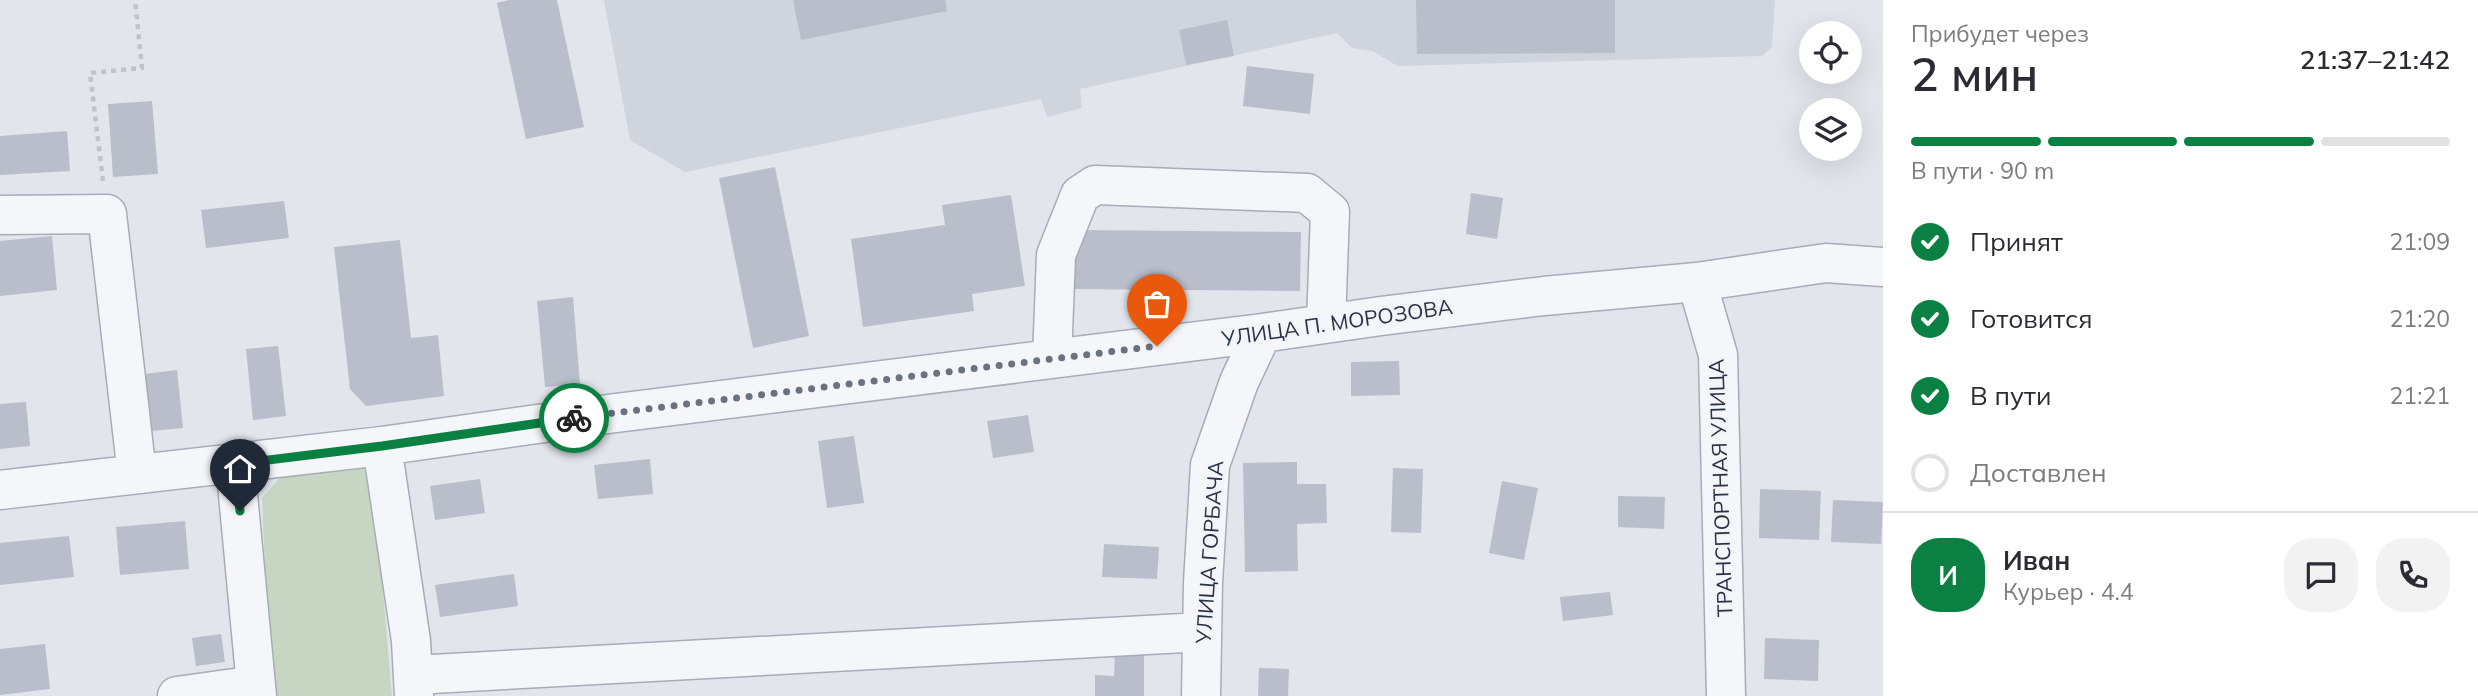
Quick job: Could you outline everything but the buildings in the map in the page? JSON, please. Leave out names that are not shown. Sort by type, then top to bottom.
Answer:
[{"type":"street","points":[[1052,359],[1056,255],[1080,195],[1095,185],[1307,193],[1330,212],[1326,323]]},
{"type":"street","points":[[0,215],[107,214],[137,474]]},
{"type":"street","name":"УЛИЦА П. МОРОЗОВА","points":[[0,490],[382,446],[608,414],[1544,296],[1697,282],[1826,263],[1883,267]]},
{"type":"street","name":"ТРАНСПОРТНАЯ УЛИЦА","points":[[1697,282],[1718,355],[1726,696]]},
{"type":"street","name":"УЛИЦА ГОРБАЧА","points":[[1201,696],[1210,465],[1239,382],[1262,333]]},
{"type":"street","points":[[382,446],[411,641],[414,686],[1202,632]]},
{"type":"street","points":[[177,696],[256,690],[235,464]]},
{"type":"path","points":[[107,214],[90,73],[142,68],[135,0]]},
{"type":"shaded area","points":[[604,0],[1775,0],[1772,47],[1762,56],[1398,66],[1372,51],[1352,48],[1337,33],[1080,89],[1082,108],[1047,117],[1041,99],[685,172],[630,140]]},
{"type":"green space","points":[[359,464],[373,476],[392,696],[270,696],[262,498],[284,473]]},
{"type":"way so far","points":[[574,418],[1157,346]]},
{"type":"route","points":[[240,511],[235,464],[574,418]]}]
